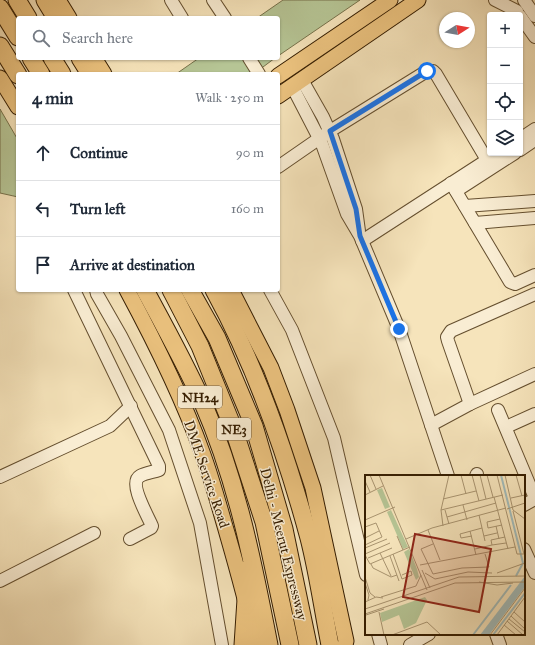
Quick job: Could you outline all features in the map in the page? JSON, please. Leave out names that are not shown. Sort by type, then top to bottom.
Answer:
[{"type":"highway","points":[[17,0],[27,16]]},
{"type":"highway","points":[[45,0],[55,16]]},
{"type":"highway","points":[[0,8],[16,34]]},
{"type":"highway","points":[[0,46],[16,72]]},
{"type":"highway","points":[[32,60],[39,72]]},
{"type":"highway","points":[[53,60],[61,72]]},
{"type":"highway","points":[[81,60],[89,72]]},
{"type":"highway","name":"NH24","points":[[146,292],[203,404],[220,448],[246,532]]},
{"type":"highway","name":"Delhi - Meerut Expressway","points":[[172,292],[200,346],[234,430],[264,522],[290,645]]},
{"type":"highway","name":"Delhi - Meerut Expressway","points":[[191,292],[217,338],[254,426],[284,529],[308,645]]},
{"type":"highway","points":[[215,292],[257,379],[285,456],[309,540],[330,645]]},
{"type":"highway","points":[[243,645],[248,570],[246,532]]},
{"type":"highway","points":[[246,532],[269,645]]},
{"type":"main road","points":[[58,0],[68,16]]},
{"type":"main road","points":[[280,75],[390,0]]},
{"type":"main road","points":[[280,95],[418,0]]},
{"type":"main road","points":[[95,60],[103,72]]},
{"type":"main road","points":[[0,78],[16,104]]},
{"type":"main road","name":"DME Service Road","points":[[128,292],[147,327],[203,453],[246,601],[256,645]]},
{"type":"main road","points":[[232,292],[271,368],[287,410],[313,488],[346,641],[345,645]]},
{"type":"street","points":[[171,0],[181,16]]},
{"type":"street","points":[[213,0],[224,16]]},
{"type":"street","points":[[495,0],[524,9]]},
{"type":"street","points":[[510,0],[524,9],[535,37]]},
{"type":"street","points":[[250,60],[258,72]]},
{"type":"street","points":[[280,167],[330,131],[430,70],[436,74],[487,160]]},
{"type":"street","points":[[297,83],[330,131],[356,209],[361,238]]},
{"type":"street","points":[[297,83],[318,139],[322,144],[347,214],[361,238],[399,329],[448,475]]},
{"type":"street","points":[[523,146],[530,138]]},
{"type":"street","points":[[454,187],[487,160],[500,156]]},
{"type":"street","points":[[361,238],[454,187],[504,156]]},
{"type":"street","points":[[454,187],[510,282],[515,284],[535,276]]},
{"type":"street","points":[[465,206],[535,201]]},
{"type":"street","points":[[475,223],[535,218]]},
{"type":"street","points":[[75,292],[159,466],[159,470],[139,476],[135,481],[136,489],[152,526],[151,528],[130,539]]},
{"type":"street","points":[[96,292],[122,336],[169,430],[200,523],[222,645]]},
{"type":"street","points":[[271,292],[292,330],[334,438],[365,571]]},
{"type":"street","points":[[470,404],[448,341],[448,334],[451,331],[535,294]]},
{"type":"street","points":[[431,425],[470,404],[535,374]]},
{"type":"street","points":[[0,476],[110,426],[131,406]]},
{"type":"street","points":[[498,410],[535,498],[525,504]]},
{"type":"street","points":[[506,427],[535,414]]},
{"type":"street","points":[[0,581],[94,534]]},
{"type":"street","points":[[525,551],[535,574]]},
{"type":"street","points":[[378,635],[381,645]]},
{"type":"street","points":[[410,645],[427,635]]},
{"type":"street","points":[[496,635],[500,645]]},
{"type":"green space","points":[[283,0],[360,0],[280,55],[280,16],[260,16]]},
{"type":"green space","points":[[196,60],[272,60],[259,70],[254,72],[179,72]]},
{"type":"green space","points":[[0,109],[16,137],[16,197],[0,193]]},
{"type":"route","points":[[399,329],[360,236],[356,209],[330,131],[427,71]]}]
